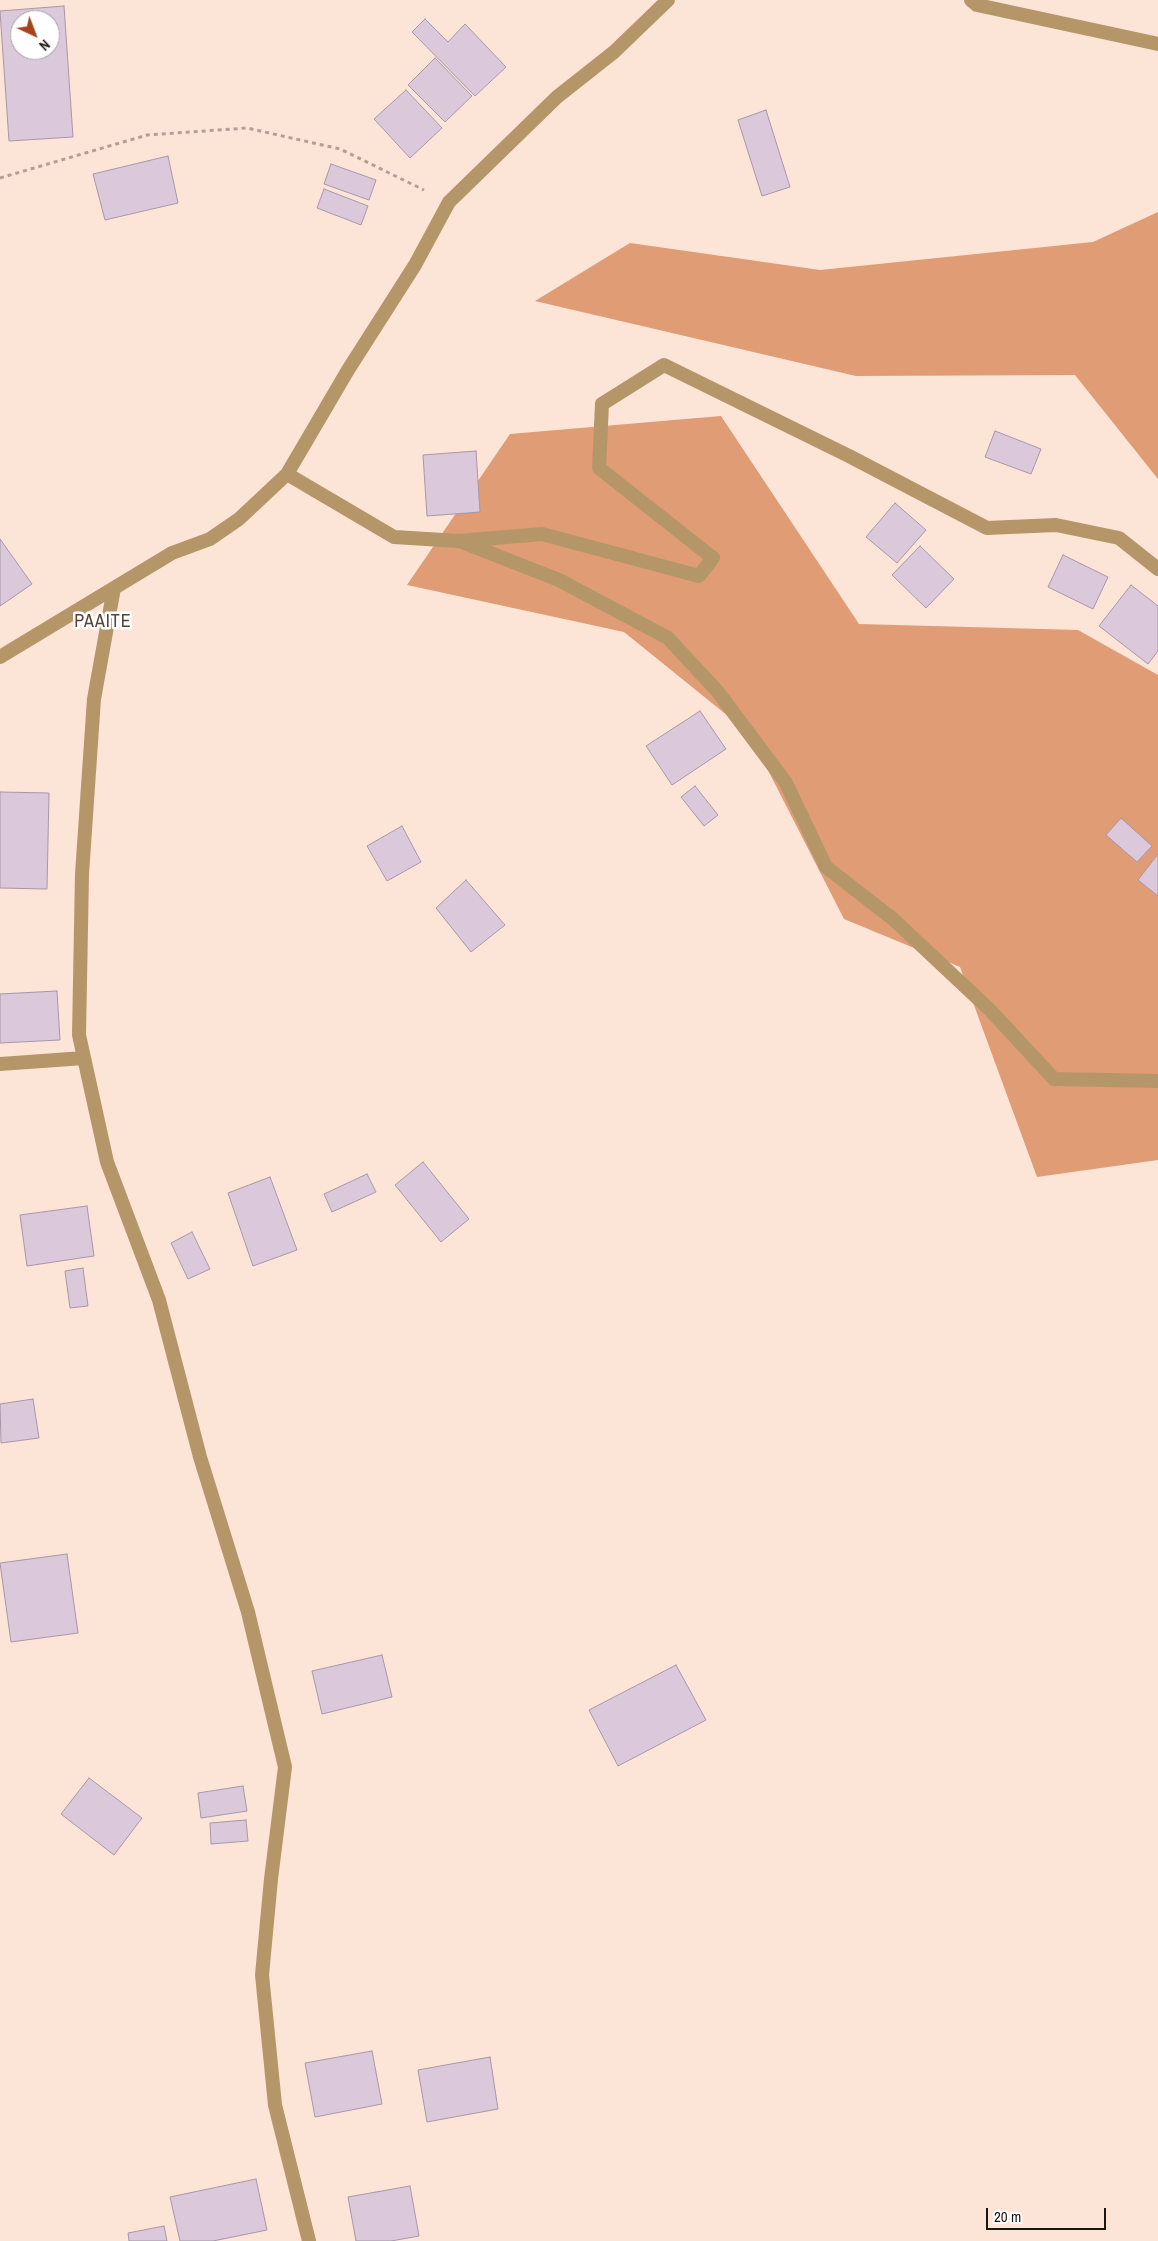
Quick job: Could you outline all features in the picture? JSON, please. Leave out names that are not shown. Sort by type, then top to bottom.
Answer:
[{"type":"street","points":[[0,657],[172,553],[210,539],[239,519],[288,474],[348,370],[415,265],[449,202],[557,97],[614,52],[668,0]]},
{"type":"street","points":[[970,0],[977,5],[1158,44]]},
{"type":"street","points":[[288,474],[394,537],[458,541],[542,534],[699,576],[713,558],[599,468],[602,404],[664,365],[849,456],[987,528],[1056,525],[1119,538],[1158,569]]},
{"type":"street","points":[[458,541],[559,580],[668,638],[718,692],[786,783],[826,867],[893,919],[990,1010],[1054,1079],[1158,1081]]},
{"type":"street","points":[[114,588],[94,699],[82,874],[79,1035],[107,1162],[159,1300],[200,1456],[248,1612],[285,1767],[271,1879],[262,1975],[275,2105],[309,2241]]},
{"type":"street","points":[[0,1064],[84,1058]]},
{"type":"path","points":[[0,178],[43,167],[147,135],[247,128],[340,149],[449,202]]},
{"type":"shaded area","points":[[1158,212],[1158,479],[1075,375],[856,376],[535,301],[630,243],[820,270],[1093,242]]},
{"type":"shaded area","points":[[721,416],[859,624],[1078,630],[1158,675],[1158,1160],[1037,1177],[960,967],[844,919],[749,733],[624,632],[407,585],[510,434]]},
{"type":"building","points":[[64,6],[73,137],[9,141],[0,11],[10,10],[10,60],[60,60],[60,10],[13,10]]},
{"type":"building","points":[[425,19],[448,42],[465,24],[506,67],[475,96],[412,32]]},
{"type":"building","points":[[435,58],[472,96],[445,122],[408,85]]},
{"type":"building","points":[[406,90],[442,128],[410,158],[374,119]]},
{"type":"building","points":[[766,110],[790,187],[762,196],[738,120]]},
{"type":"building","points":[[168,156],[178,203],[105,220],[93,174]]},
{"type":"building","points":[[331,164],[376,180],[369,200],[324,184]]},
{"type":"building","points":[[324,189],[368,206],[361,225],[317,208]]},
{"type":"building","points":[[995,431],[1041,449],[1031,474],[985,457]]},
{"type":"building","points":[[476,451],[480,512],[427,516],[423,455]]},
{"type":"building","points":[[895,503],[926,530],[897,563],[866,537]]},
{"type":"building","points":[[0,539],[32,584],[0,606]]},
{"type":"building","points":[[920,546],[954,579],[926,608],[892,575]]},
{"type":"building","points":[[1063,555],[1108,577],[1093,609],[1048,587]]},
{"type":"building","points":[[1131,585],[1158,606],[1158,651],[1148,664],[1099,626]]},
{"type":"building","points":[[700,711],[726,749],[672,785],[646,746]]},
{"type":"building","points":[[695,786],[718,815],[704,826],[681,797]]},
{"type":"building","points":[[0,792],[49,793],[47,889],[0,888]]},
{"type":"building","points":[[1121,818],[1152,846],[1137,862],[1106,835]]},
{"type":"building","points":[[402,826],[421,862],[387,881],[367,846]]},
{"type":"building","points":[[1158,854],[1158,896],[1138,880]]},
{"type":"building","points":[[466,880],[505,925],[471,952],[436,908]]},
{"type":"building","points":[[57,991],[60,1040],[0,1043],[0,994]]},
{"type":"building","points":[[423,1162],[469,1219],[441,1242],[395,1185]]},
{"type":"building","points":[[367,1174],[376,1192],[332,1212],[324,1194]]},
{"type":"building","points":[[270,1177],[297,1250],[253,1266],[228,1193]]},
{"type":"building","points":[[87,1206],[94,1256],[27,1266],[20,1215]]},
{"type":"building","points":[[192,1232],[210,1269],[188,1279],[171,1243]]},
{"type":"building","points":[[83,1268],[88,1306],[70,1308],[65,1271]]},
{"type":"building","points":[[33,1399],[39,1438],[1,1443],[0,1404]]},
{"type":"building","points":[[67,1554],[78,1633],[11,1642],[0,1563]]},
{"type":"building","points":[[382,1655],[392,1697],[322,1714],[312,1671]]},
{"type":"building","points":[[676,1665],[706,1720],[618,1766],[589,1710]]},
{"type":"building","points":[[89,1778],[142,1818],[114,1855],[61,1814]]},
{"type":"building","points":[[243,1786],[247,1811],[201,1818],[198,1793]]},
{"type":"building","points":[[246,1820],[248,1841],[211,1844],[210,1823]]},
{"type":"building","points":[[372,2051],[382,2104],[315,2117],[305,2063]]},
{"type":"building","points":[[490,2057],[498,2109],[427,2122],[418,2070]]},
{"type":"building","points":[[256,2179],[267,2230],[213,2241],[180,2241],[170,2197]]},
{"type":"building","points":[[410,2186],[419,2236],[391,2241],[356,2241],[348,2197]]},
{"type":"building","points":[[164,2226],[167,2241],[129,2241],[128,2233]]},
{"type":"district","name":"PAAITE","points":[[103,622]]}]
